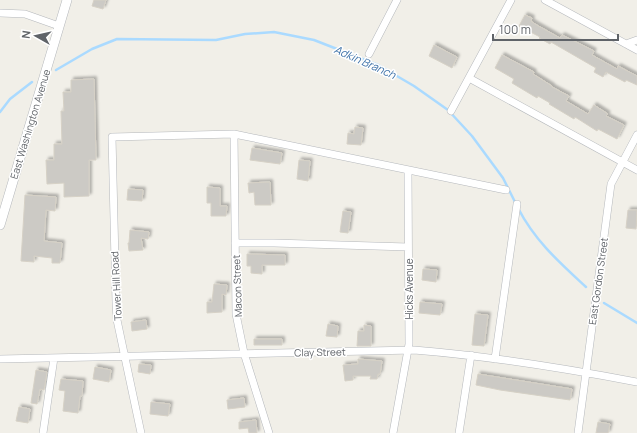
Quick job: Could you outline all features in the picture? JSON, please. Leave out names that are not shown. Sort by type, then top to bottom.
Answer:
[{"type":"street","name":"East Washington Avenue","points":[[0,225],[67,0]]},
{"type":"street","points":[[369,54],[397,0]]},
{"type":"street","points":[[451,110],[511,0]]},
{"type":"street","points":[[545,0],[637,50]]},
{"type":"street","points":[[0,13],[25,14],[59,26]]},
{"type":"street","points":[[626,44],[637,40]]},
{"type":"street","points":[[469,78],[637,170]]},
{"type":"street","points":[[234,134],[506,190]]},
{"type":"street","name":"Tower Hill Road","points":[[141,433],[119,334],[116,302],[112,137],[234,134]]},
{"type":"street","name":"Macon Street","points":[[234,134],[236,314],[244,353],[268,433]]},
{"type":"street","name":"East Gordon Street","points":[[578,433],[611,184],[637,136]]},
{"type":"street","name":"Hicks Avenue","points":[[393,433],[408,350],[408,170]]},
{"type":"street","points":[[495,359],[516,204]]},
{"type":"street","points":[[236,243],[408,247]]},
{"type":"street","name":"Clay Street","points":[[0,359],[408,350],[471,355],[586,372],[637,382]]},
{"type":"street","points":[[459,433],[471,355]]},
{"type":"street","points":[[43,433],[54,358]]},
{"type":"street","points":[[268,433],[274,433]]},
{"type":"building","points":[[94,0],[106,0],[103,9],[92,6]]},
{"type":"building","points":[[525,15],[532,18],[531,21],[535,24],[560,38],[562,35],[594,51],[592,55],[617,69],[618,66],[637,76],[637,85],[626,80],[625,82],[606,72],[603,77],[594,72],[596,68],[551,42],[550,44],[519,26]]},
{"type":"building","points":[[434,45],[457,57],[452,68],[429,56]]},
{"type":"building","points":[[502,55],[534,72],[533,74],[569,96],[566,101],[588,114],[594,105],[608,114],[606,116],[624,125],[617,139],[598,129],[597,131],[575,117],[574,119],[538,96],[537,98],[512,83],[514,79],[495,68]]},
{"type":"building","points":[[94,79],[96,160],[89,160],[89,196],[64,197],[64,183],[47,184],[46,160],[54,160],[54,144],[62,144],[61,111],[64,111],[63,92],[71,92],[71,80]]},
{"type":"building","points":[[355,127],[363,128],[361,145],[347,144],[348,133],[354,134]]},
{"type":"building","points":[[252,148],[282,153],[280,164],[250,160]]},
{"type":"building","points":[[299,160],[310,161],[308,181],[297,179]]},
{"type":"building","points":[[270,182],[271,205],[255,205],[254,192],[249,193],[248,183]]},
{"type":"building","points":[[207,187],[220,188],[220,206],[227,206],[226,216],[211,216],[211,203],[207,203]]},
{"type":"building","points":[[128,189],[143,190],[142,201],[127,200]]},
{"type":"building","points":[[25,195],[56,197],[55,211],[46,210],[44,241],[62,243],[60,263],[52,263],[52,258],[34,256],[34,262],[21,261]]},
{"type":"building","points":[[628,210],[637,210],[636,229],[626,228]]},
{"type":"building","points":[[343,211],[351,212],[348,233],[340,232]]},
{"type":"building","points":[[130,230],[149,232],[148,239],[141,238],[143,250],[129,251],[128,243]]},
{"type":"building","points":[[247,254],[285,255],[285,265],[262,265],[262,274],[251,273],[251,266],[247,266]]},
{"type":"building","points":[[423,269],[437,270],[436,282],[422,280]]},
{"type":"building","points":[[214,284],[227,285],[226,295],[222,294],[222,312],[207,313],[207,302],[212,302]]},
{"type":"building","points":[[420,302],[442,304],[440,315],[419,313]]},
{"type":"building","points":[[475,314],[488,315],[484,346],[472,345]]},
{"type":"building","points":[[146,320],[147,329],[132,331],[131,322]]},
{"type":"building","points":[[328,324],[338,326],[337,337],[326,336]]},
{"type":"building","points":[[364,325],[371,326],[371,346],[357,346],[358,331],[364,331]]},
{"type":"building","points":[[254,339],[282,339],[282,345],[254,345]]},
{"type":"building","points":[[358,359],[382,361],[380,374],[378,374],[377,379],[370,379],[371,376],[353,376],[353,380],[345,381],[343,365],[358,364]]},
{"type":"building","points":[[139,364],[151,365],[150,374],[138,372]]},
{"type":"building","points":[[95,367],[111,370],[109,382],[93,379]]},
{"type":"building","points":[[36,370],[47,372],[44,390],[40,389],[37,404],[31,403]]},
{"type":"building","points":[[478,374],[572,389],[570,400],[476,385]]},
{"type":"building","points":[[61,379],[83,381],[82,396],[80,396],[78,413],[63,411],[65,391],[59,390]]},
{"type":"building","points":[[244,398],[245,407],[228,409],[227,400]]},
{"type":"building","points":[[151,402],[170,404],[168,416],[150,414]]},
{"type":"building","points":[[19,407],[30,409],[28,423],[16,421]]},
{"type":"building","points":[[256,420],[257,433],[249,433],[248,428],[239,429],[239,422]]},
{"type":"building","points":[[598,422],[610,424],[608,433],[596,433]]},
{"type":"waterway","name":"Adkin Branch","points":[[56,70],[92,49],[117,39],[216,40],[245,34],[274,32],[314,40],[378,65],[414,86],[448,110],[472,136],[503,178],[516,204]]},
{"type":"waterway","name":"Adkin Branch","points":[[0,112],[10,99],[32,82]]},
{"type":"waterway","name":"Adkin Branch","points":[[518,208],[540,241],[557,260],[586,287]]},
{"type":"waterway","name":"Adkin Branch","points":[[604,303],[637,323]]}]
